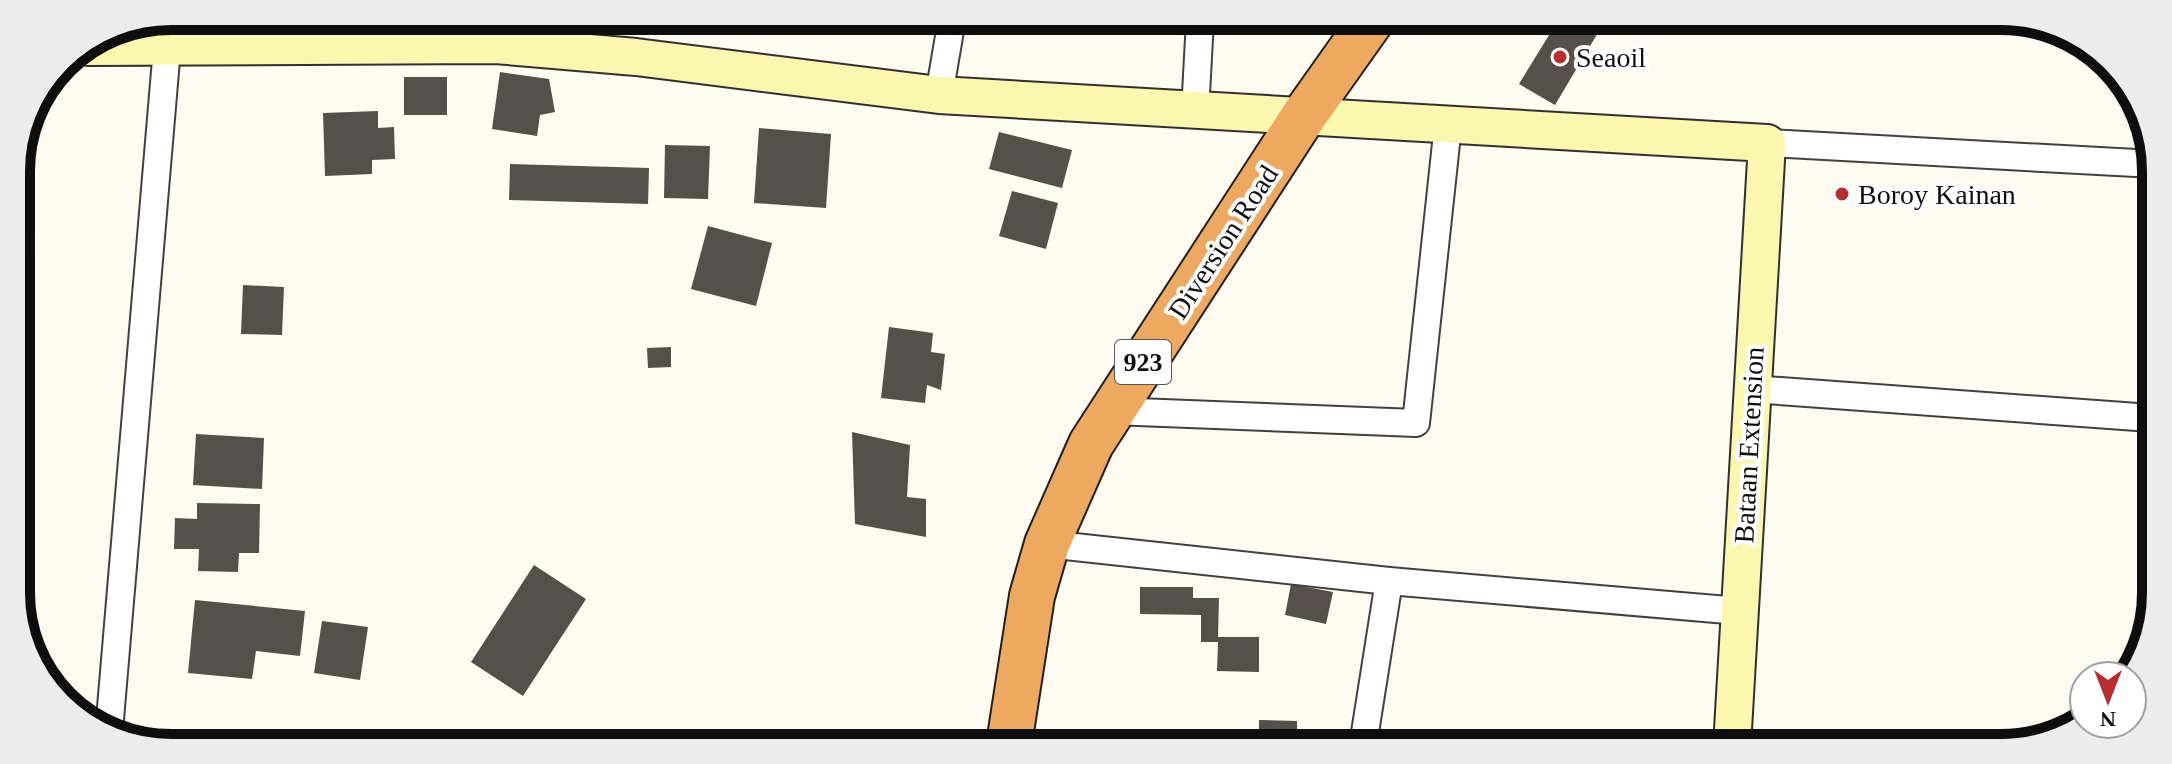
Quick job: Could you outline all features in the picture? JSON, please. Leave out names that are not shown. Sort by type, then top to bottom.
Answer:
[{"type":"highway","name":"Diversion Road","points":[[1011,734],[1032,596],[1047,544],[1085,458],[1112,411],[1303,117],[1365,30]]},
{"type":"street","points":[[939,95],[950,30]]},
{"type":"street","points":[[1195,112],[1199,30]]},
{"type":"street","points":[[104,47],[495,45],[560,48],[939,95],[1195,112],[2142,163]]},
{"type":"street","points":[[110,719],[167,48]]},
{"type":"street","points":[[1112,411],[1416,423],[1448,125]]},
{"type":"street","name":"Bataan Extension","points":[[1739,734],[1739,611],[1767,143]]},
{"type":"street","points":[[1752,389],[2142,417]]},
{"type":"street","points":[[1047,544],[1389,581],[1739,611]]},
{"type":"street","points":[[1365,734],[1389,581]]},
{"type":"building","name":"Seaoil","points":[[1552,30],[1599,31],[1555,105],[1519,84]]},
{"type":"building","points":[[500,72],[549,79],[555,112],[540,115],[537,136],[492,129]]},
{"type":"building","points":[[404,77],[447,77],[447,115],[404,115]]},
{"type":"building","points":[[378,111],[378,128],[394,127],[395,159],[372,160],[372,174],[325,176],[323,113]]},
{"type":"building","points":[[759,128],[831,134],[826,208],[754,203]]},
{"type":"building","points":[[999,132],[1072,150],[1062,188],[989,169]]},
{"type":"building","points":[[665,145],[710,146],[708,199],[664,198]]},
{"type":"building","points":[[510,164],[649,168],[648,204],[509,200]]},
{"type":"building","points":[[1012,191],[1058,203],[1046,249],[999,236]]},
{"type":"building","points":[[708,226],[772,243],[756,306],[691,289]]},
{"type":"building","points":[[243,285],[284,287],[282,335],[241,334]]},
{"type":"building","points":[[889,327],[933,333],[931,352],[945,354],[941,390],[927,385],[925,403],[881,398]]},
{"type":"building","points":[[671,347],[671,367],[648,368],[647,348]]},
{"type":"building","points":[[852,432],[910,445],[907,497],[926,499],[926,537],[855,524]]},
{"type":"building","points":[[196,434],[264,438],[262,489],[193,485]]},
{"type":"building","points":[[197,503],[260,504],[259,553],[239,553],[238,572],[198,571],[199,549],[174,549],[175,518],[197,519]]},
{"type":"building","points":[[534,565],[586,599],[523,696],[471,662]]},
{"type":"building","points":[[1291,584],[1333,592],[1326,624],[1285,615]]},
{"type":"building","points":[[1140,587],[1193,587],[1193,598],[1219,598],[1218,637],[1259,637],[1259,672],[1217,671],[1218,642],[1201,642],[1201,615],[1140,614]]},
{"type":"building","points":[[195,600],[305,611],[300,656],[256,651],[252,679],[188,673]]},
{"type":"building","points":[[322,621],[368,627],[360,680],[314,673]]},
{"type":"building","points":[[1259,720],[1297,721],[1297,734],[1259,734]]},
{"type":"place","name":"Seaoil","points":[[1560,57]]},
{"type":"place","name":"Boroy Kainan","points":[[1842,194]]}]
